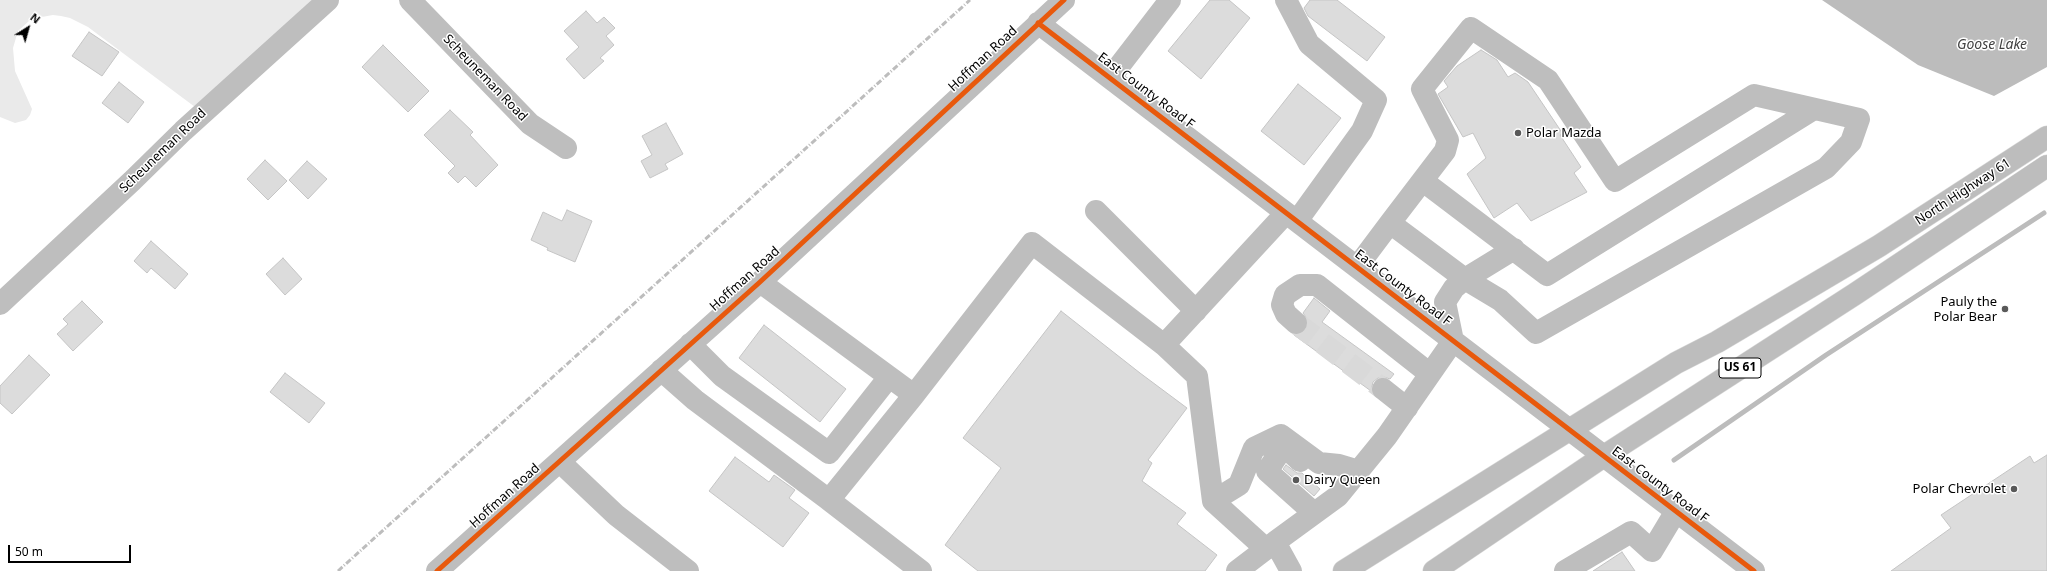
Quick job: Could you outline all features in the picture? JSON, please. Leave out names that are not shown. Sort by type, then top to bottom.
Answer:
[{"type":"main road","name":"North Highway 61","points":[[1569,429],[1676,363],[1717,342],[1879,246],[2047,138]]},
{"type":"main road","name":"US 61","points":[[1434,571],[1604,456],[1848,298],[2047,166]]},
{"type":"main road","name":"US 61","points":[[1344,571],[1569,429]]},
{"type":"street","name":"Scheuneman Road","points":[[0,304],[132,181],[173,140],[328,0]]},
{"type":"street","name":"Scheuneman Road","points":[[410,0],[530,124],[566,148]]},
{"type":"street","name":"Hoffman Road","points":[[437,571],[760,282],[1064,0]]},
{"type":"street","points":[[1110,78],[1170,0]]},
{"type":"street","points":[[1164,345],[1196,311],[1292,217],[1362,131],[1376,100],[1309,44],[1286,0]]},
{"type":"street","name":"East County Road F","points":[[1038,23],[1676,511],[1747,569]]},
{"type":"street","points":[[1357,267],[1390,223],[1446,152],[1448,140],[1422,89],[1471,28],[1548,80],[1615,181],[1754,96],[1859,119],[1851,142],[1826,168],[1536,333],[1500,300],[1465,279],[1390,223]]},
{"type":"street","points":[[1423,181],[1547,275],[1814,109]]},
{"type":"street","points":[[1096,211],[1196,311]]},
{"type":"street","points":[[829,500],[914,396],[1032,243],[1164,345],[1197,376],[1213,501],[1271,546],[1291,571]]},
{"type":"street","points":[[1237,571],[1338,496],[1380,446],[1453,341],[1445,302],[1454,288],[1465,279],[1514,249]]},
{"type":"street","points":[[760,282],[914,396]]},
{"type":"street","points":[[1296,322],[1286,314],[1282,305],[1285,295],[1300,285],[1317,285],[1430,374]]},
{"type":"street","points":[[690,344],[722,376],[829,453],[889,377]]},
{"type":"street","points":[[661,370],[695,400],[921,571]]},
{"type":"street","points":[[1383,389],[1407,408]]},
{"type":"street","points":[[1213,501],[1239,485],[1254,448],[1281,435],[1319,463],[1339,465],[1359,471]]},
{"type":"street","points":[[1314,513],[1267,471],[1284,446],[1318,476],[1359,471]]},
{"type":"street","points":[[560,462],[616,515],[688,571]]},
{"type":"street","points":[[1576,569],[1631,532],[1652,551],[1676,511]]},
{"type":"shaded area","points":[[0,0],[312,0],[195,107],[88,27],[70,18],[61,16],[53,15],[36,18],[29,21],[18,31],[13,48],[15,71],[32,109],[26,120],[15,123],[0,117]]},
{"type":"water","name":"Goose Lake","points":[[1822,0],[2047,0],[2047,67],[1994,96],[1918,65]]},
{"type":"building","points":[[1210,0],[1229,0],[1250,18],[1201,79],[1168,51]]},
{"type":"building","points":[[1310,0],[1337,0],[1385,37],[1367,61],[1308,16],[1304,8]]},
{"type":"building","points":[[586,11],[597,23],[604,17],[615,28],[606,36],[614,45],[600,58],[604,61],[584,79],[566,59],[579,47],[564,31]]},
{"type":"building","points":[[89,32],[119,52],[102,76],[72,56]]},
{"type":"building","points":[[383,45],[429,91],[408,112],[362,67]]},
{"type":"building","name":"Polar Mazda","points":[[1481,50],[1497,60],[1508,77],[1515,73],[1528,82],[1563,134],[1560,135],[1581,167],[1574,173],[1587,192],[1531,221],[1517,203],[1494,218],[1467,174],[1486,158],[1473,133],[1463,137],[1438,94],[1448,87],[1444,81],[1457,66]]},
{"type":"building","points":[[119,82],[144,102],[128,123],[102,103]]},
{"type":"building","points":[[1298,84],[1341,118],[1304,165],[1261,131]]},
{"type":"building","points":[[450,110],[473,132],[470,135],[498,165],[476,187],[465,176],[458,183],[448,173],[455,166],[424,135]]},
{"type":"building","points":[[666,123],[683,154],[665,164],[668,169],[650,178],[641,161],[652,155],[642,136]]},
{"type":"building","points":[[265,160],[287,181],[268,200],[247,179]]},
{"type":"building","points":[[307,161],[327,179],[308,199],[289,180]]},
{"type":"building","points":[[567,210],[592,221],[575,262],[547,250],[548,248],[531,240],[543,212],[562,221]]},
{"type":"building","points":[[151,241],[188,274],[175,289],[151,268],[147,273],[134,261]]},
{"type":"building","points":[[283,258],[302,279],[285,295],[266,274]]},
{"type":"building","points":[[1314,298],[1330,311],[1322,322],[1394,374],[1390,379],[1384,377],[1378,378],[1373,382],[1371,391],[1294,335],[1300,335],[1306,331],[1308,320],[1303,313]]},
{"type":"building","points":[[82,301],[103,322],[73,351],[57,334],[68,324],[63,319]]},
{"type":"building","points":[[1061,311],[1187,408],[1148,460],[1152,463],[1142,481],[1186,513],[1177,524],[1217,555],[1205,571],[978,571],[945,545],[1001,468],[963,438]]},
{"type":"building","points":[[764,325],[846,389],[820,422],[739,358]]},
{"type":"building","points":[[29,355],[50,375],[12,414],[0,403],[0,386]]},
{"type":"building","points":[[285,373],[325,403],[309,423],[270,392]]},
{"type":"building","name":"Polar Chevrolet","points":[[2047,455],[2047,571],[1891,571],[1951,528],[1941,515],[2030,456],[2034,463]]},
{"type":"building","points":[[735,457],[769,482],[774,475],[795,490],[789,498],[809,513],[783,547],[709,491]]},
{"type":"building","points":[[1286,465],[1297,473],[1302,473],[1320,489],[1314,496],[1283,469]]},
{"type":"building","points":[[1622,552],[1635,571],[1593,571]]},
{"type":"waterway","points":[[1674,460],[1826,355],[2044,213]]},
{"type":"tunnel","points":[[1296,323],[1383,389]]},
{"type":"railway","points":[[338,571],[970,0]]},
{"type":"cycle path","points":[[437,571],[760,282],[1064,0]]},
{"type":"cycle path","points":[[1038,23],[1754,571]]},
{"type":"place","name":"Polar Mazda","points":[[1518,133]]},
{"type":"place","name":"Pauly the Polar Bear","points":[[2005,309]]},
{"type":"place","name":"Dairy Queen","points":[[1296,480]]},
{"type":"place","name":"Polar Chevrolet","points":[[2014,489]]}]
